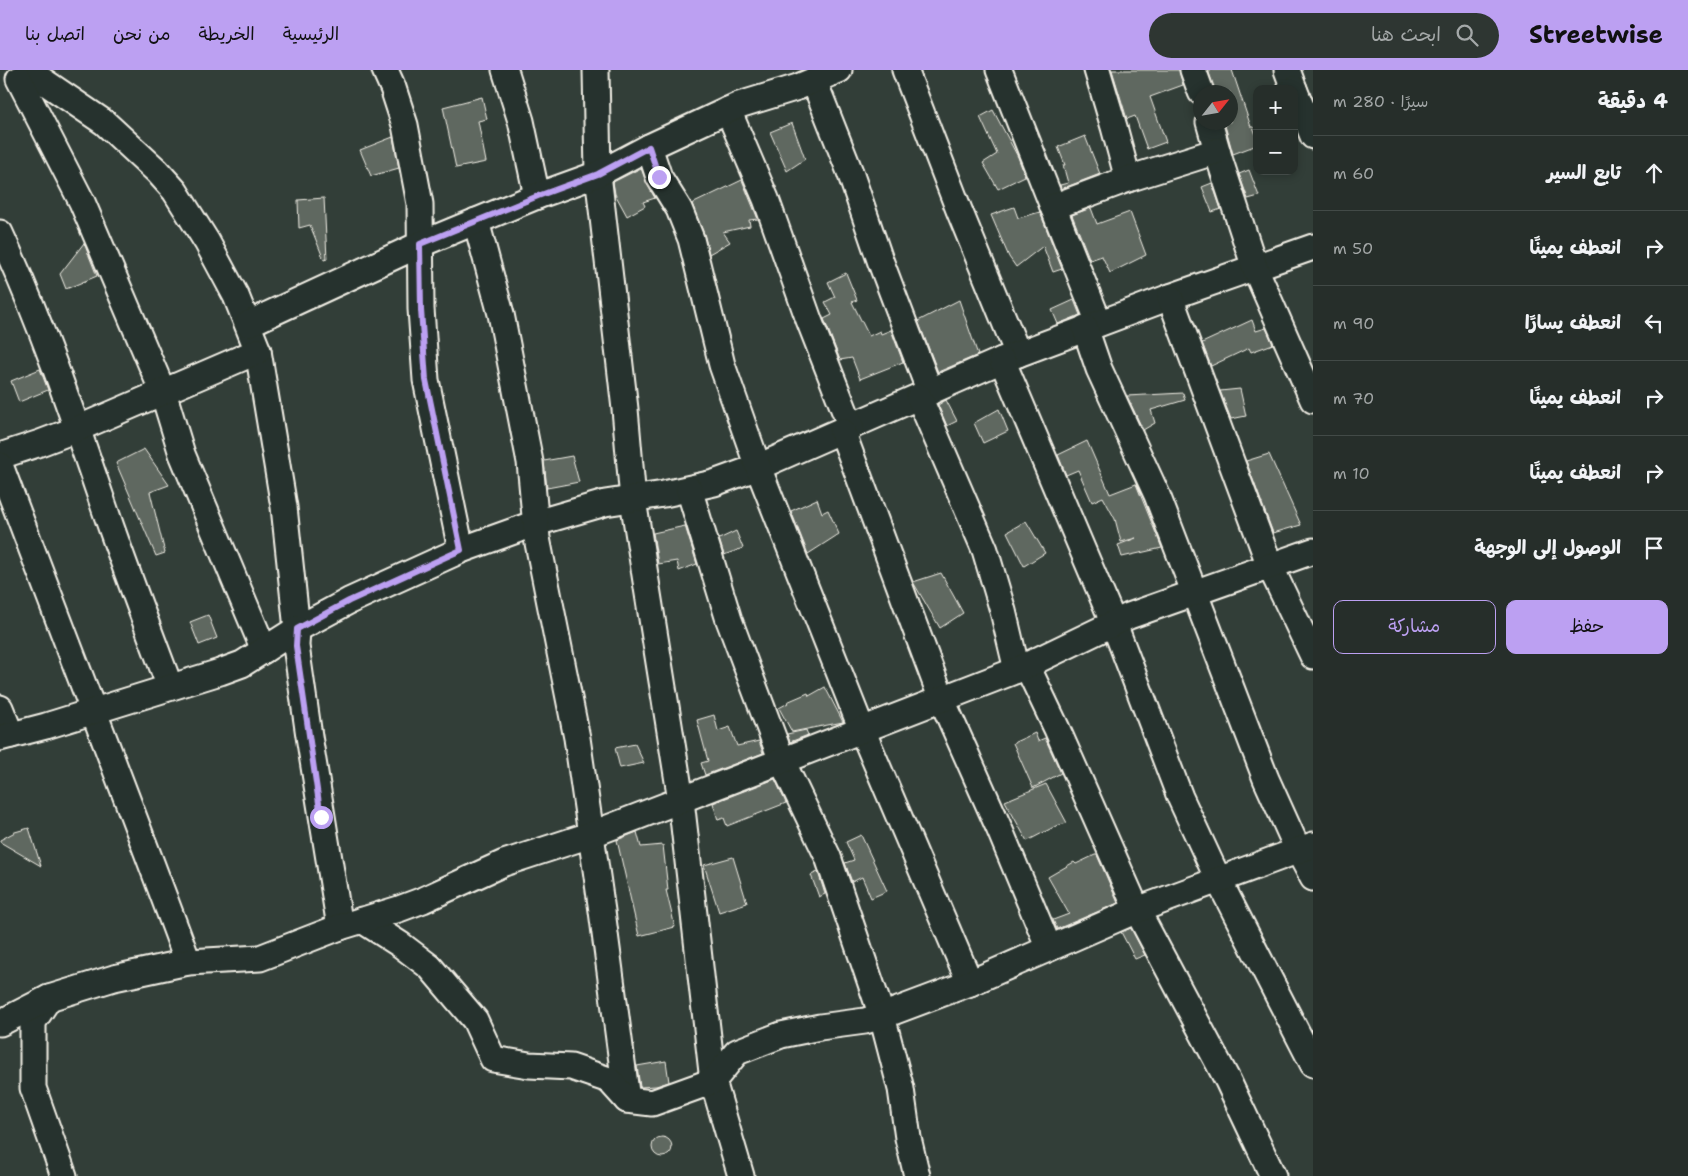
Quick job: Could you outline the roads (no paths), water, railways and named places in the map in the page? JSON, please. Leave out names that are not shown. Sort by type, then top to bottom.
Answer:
[{"type":"street","points":[[385,70],[405,125],[414,166],[420,204],[421,310],[426,380],[461,550]]},
{"type":"street","points":[[505,70],[521,121],[538,196]]},
{"type":"street","points":[[596,70],[598,174],[625,409],[633,500],[681,800],[713,1081],[741,1176]]},
{"type":"street","points":[[248,324],[420,244],[598,174],[649,147],[739,105],[839,70]]},
{"type":"street","points":[[905,70],[959,210],[1010,357],[1180,797],[1218,879],[1313,1064]]},
{"type":"street","points":[[999,70],[1053,207],[1092,325],[1099,369],[1157,495],[1266,779],[1306,847],[1313,878]]},
{"type":"street","points":[[1097,70],[1128,179]]},
{"type":"street","points":[[1193,70],[1198,85]]},
{"type":"street","points":[[1287,70],[1293,85]]},
{"type":"street","points":[[24,77],[105,123],[157,171],[175,191],[207,242],[236,296],[248,324],[258,351],[284,507],[297,629],[296,646],[309,736],[351,924]]},
{"type":"street","points":[[24,77],[82,202],[163,392],[182,454],[264,650]]},
{"type":"street","points":[[814,80],[850,172],[924,394],[985,550],[1002,611],[1022,668],[1057,729],[1137,910],[1228,1081],[1273,1176]]},
{"type":"street","points":[[1298,99],[1313,136]]},
{"type":"street","points":[[728,110],[766,199],[942,700],[999,828],[1049,948]]},
{"type":"street","points":[[1211,130],[1255,268],[1313,400]]},
{"type":"street","points":[[649,147],[659,177],[679,210],[691,239],[722,365],[758,467],[862,730],[970,983]]},
{"type":"street","points":[[1053,207],[1128,179],[1217,152]]},
{"type":"street","points":[[476,221],[501,314],[530,462],[539,547],[577,738],[627,1100]]},
{"type":"street","points":[[0,233],[20,277],[77,428],[170,687]]},
{"type":"street","points":[[0,708],[6,736],[93,712],[220,672],[242,664],[297,629],[349,601],[461,550],[536,523],[606,503],[633,500],[714,483],[758,467],[1010,357],[1092,325],[1313,248]]},
{"type":"street","points":[[1170,297],[1270,566],[1313,656]]},
{"type":"street","points":[[0,456],[77,428],[258,351]]},
{"type":"street","points":[[0,465],[93,712],[127,796],[188,962]]},
{"type":"street","points":[[689,489],[729,620],[782,761],[828,857],[882,1016],[901,1089],[908,1138],[917,1176]]},
{"type":"street","points":[[0,1022],[49,998],[114,978],[188,962],[260,958],[351,924],[399,909],[504,863],[590,835],[1022,668],[1129,616],[1313,551]]},
{"type":"street","points":[[351,924],[401,945],[430,966],[475,1020],[492,1059],[529,1066],[571,1067],[609,1080],[627,1100],[652,1102],[713,1081],[736,1052],[781,1036],[820,1027],[866,1021],[882,1016],[970,983],[1137,910],[1306,847]]},
{"type":"street","points":[[49,998],[33,1022],[33,1088],[64,1176]]}]
